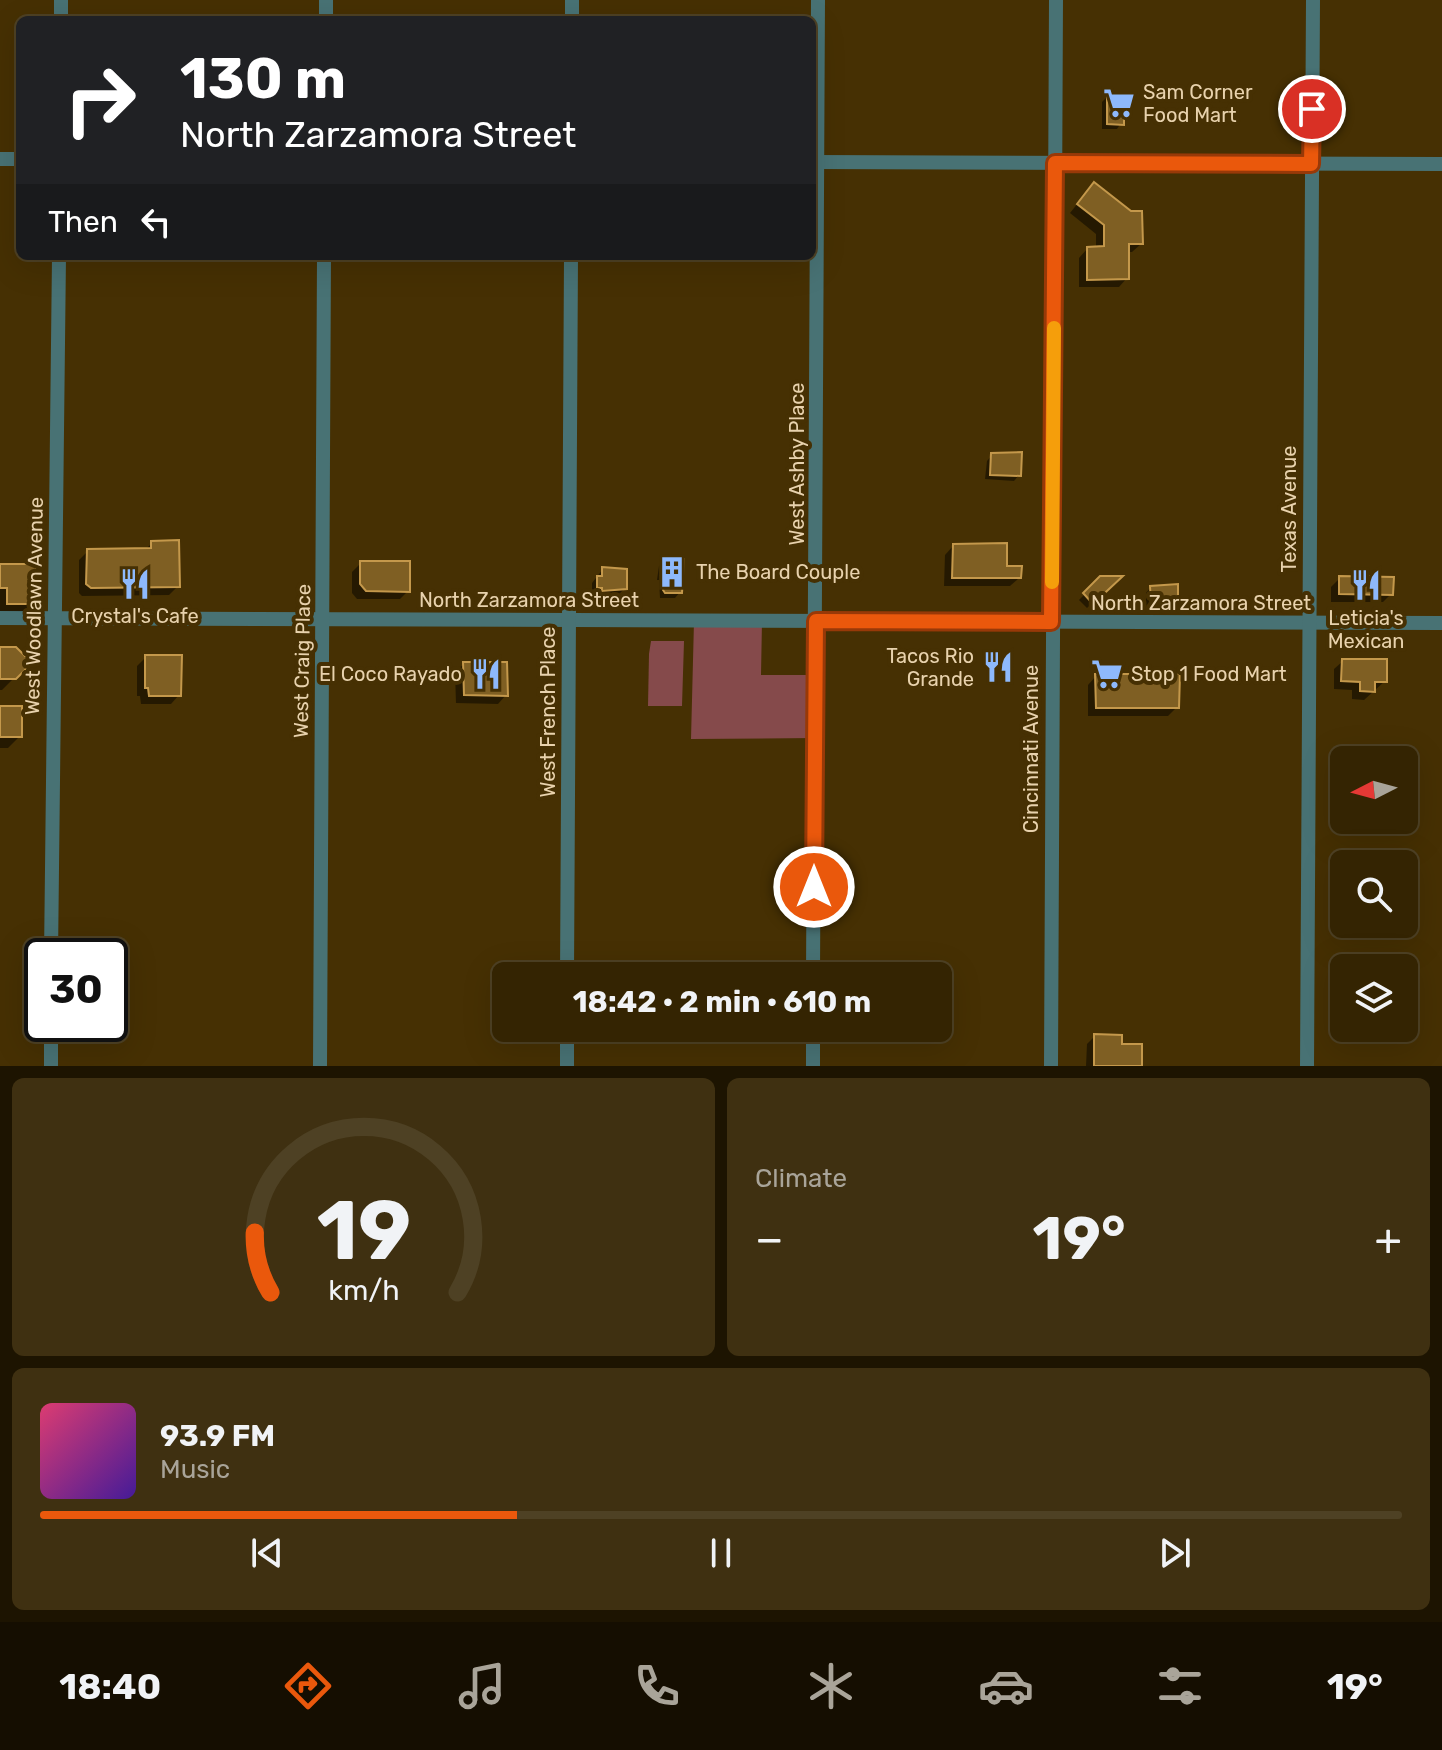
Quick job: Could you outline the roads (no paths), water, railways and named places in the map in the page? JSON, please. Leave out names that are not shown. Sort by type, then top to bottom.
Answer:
[{"type":"street","name":"West Ashby Place","points":[[816,108],[818,0]]},
{"type":"street","name":"Cincinnati Avenue","points":[[1051,1066],[1056,0]]},
{"type":"street","name":"Texas Avenue","points":[[1307,1066],[1313,0]]},
{"type":"street","points":[[816,162],[1442,164]]},
{"type":"street","name":"West Woodlawn Avenue","points":[[51,938],[59,260]]},
{"type":"street","name":"West Craig Place","points":[[320,1066],[324,260]]},
{"type":"street","name":"West French Place","points":[[567,962],[571,260]]},
{"type":"street","name":"West Ashby Place","points":[[813,962],[815,260]]},
{"type":"street","name":"North Zarzamora Street","points":[[0,618],[1442,623]]},
{"type":"street","points":[[51,1042],[51,1066]]},
{"type":"street","points":[[567,1042],[567,1066]]},
{"type":"street","points":[[813,1042],[813,1066]]},
{"type":"place","name":"Sam Corner Food Mart","points":[[1119,103]]},
{"type":"place","name":"The Board Couple","points":[[672,572]]},
{"type":"place","name":"Crystal's Cafe","points":[[135,584]]},
{"type":"place","name":"Leticia's Mexican","points":[[1366,585]]},
{"type":"place","name":"Tacos Rio Grande","points":[[998,667]]},
{"type":"place","name":"El Coco Rayado","points":[[486,674]]},
{"type":"place","name":"Stop 1 Food Mart","points":[[1107,674]]}]
